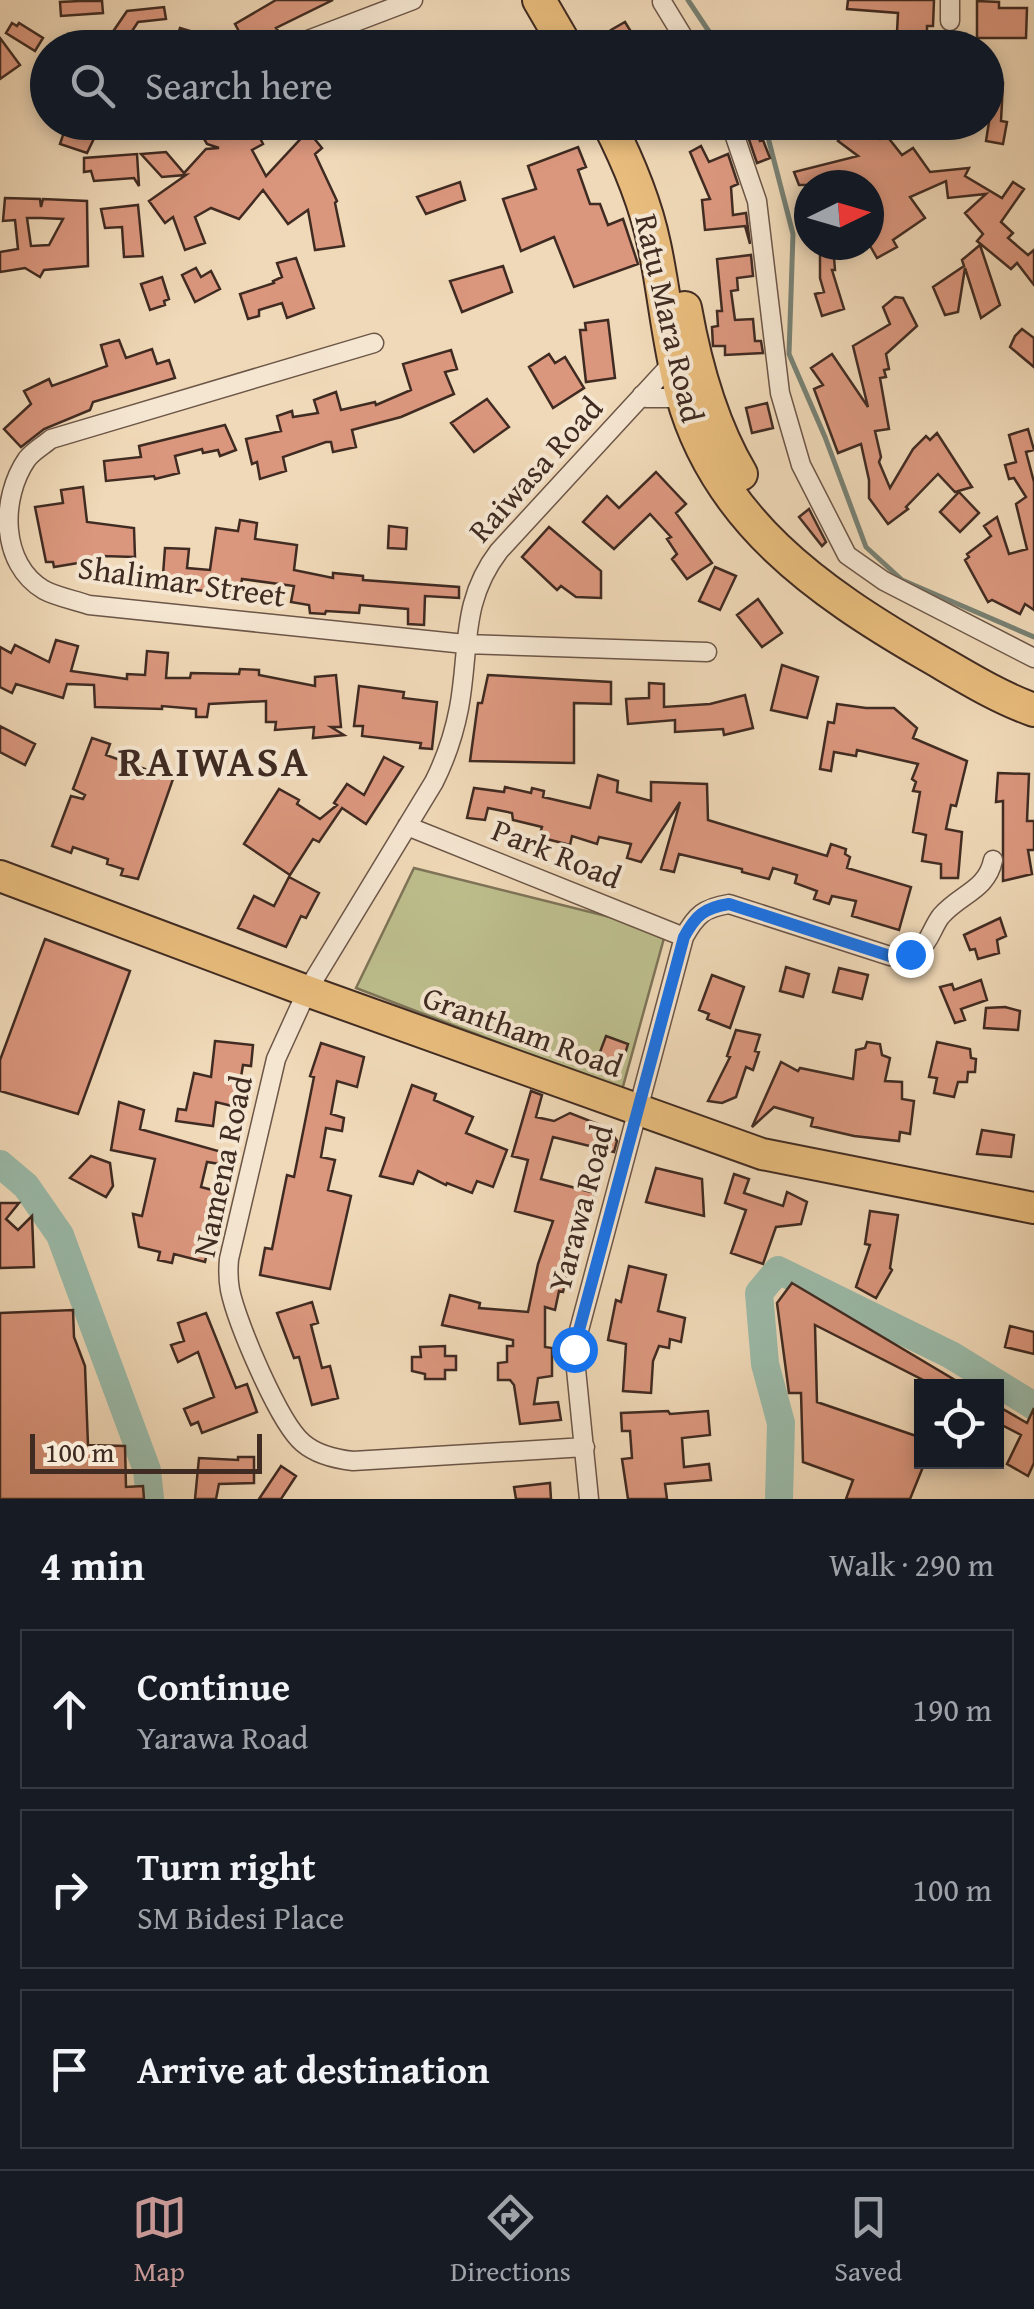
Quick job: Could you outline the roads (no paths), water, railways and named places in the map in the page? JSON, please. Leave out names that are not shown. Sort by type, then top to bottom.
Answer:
[{"type":"highway","points":[[538,0],[556,30]]},
{"type":"highway","points":[[561,0],[578,30]]},
{"type":"highway","name":"Ratu Mara Road","points":[[616,140],[646,214],[683,398],[706,457],[730,498],[786,560],[857,611],[969,681],[1034,710]]},
{"type":"highway","name":"Ratu Mara Road","points":[[640,140],[670,226],[686,317],[706,388],[728,453],[746,483],[786,532],[837,575],[920,630],[1034,689]]},
{"type":"main road","name":"Grantham Road","points":[[0,876],[306,991],[762,1154],[1034,1208]]},
{"type":"street","points":[[334,30],[413,0]]},
{"type":"street","points":[[950,0],[950,21]]},
{"type":"street","points":[[662,2],[679,30]]},
{"type":"street","points":[[736,140],[756,201],[780,393],[801,465],[847,555],[884,581],[1034,658]]},
{"type":"street","name":"Shalimar Street","points":[[374,343],[52,439],[28,456],[10,494],[6,532],[18,565],[43,589],[89,604],[465,644],[707,652]]},
{"type":"street","name":"Raiwasa Road","points":[[465,644],[474,593],[490,564],[556,486],[674,361]]},
{"type":"street","points":[[642,395],[683,398]]},
{"type":"street","name":"Namena Road","points":[[465,644],[460,707],[434,782],[306,991],[276,1059],[229,1259],[229,1283],[234,1304],[287,1426],[319,1453],[353,1461],[584,1447]]},
{"type":"street","name":"Park Road","points":[[406,826],[684,937]]},
{"type":"street","points":[[684,937],[696,915],[712,906],[729,904],[890,956],[910,954],[922,948],[949,908],[982,886],[993,860]]},
{"type":"street","name":"Yarawa Road","points":[[589,1499],[574,1349],[684,937]]},
{"type":"waterway","points":[[688,0],[708,30]]},
{"type":"waterway","points":[[769,140],[793,234],[789,354],[866,547],[902,580],[1034,637]]},
{"type":"waterway","points":[[0,1164],[26,1186],[60,1235],[147,1470],[150,1499]]},
{"type":"waterway","points":[[779,1499],[781,1423],[765,1364],[759,1293],[778,1270],[951,1355],[1034,1406]]},
{"type":"district","name":"RAIWASA","points":[[214,760]]}]
